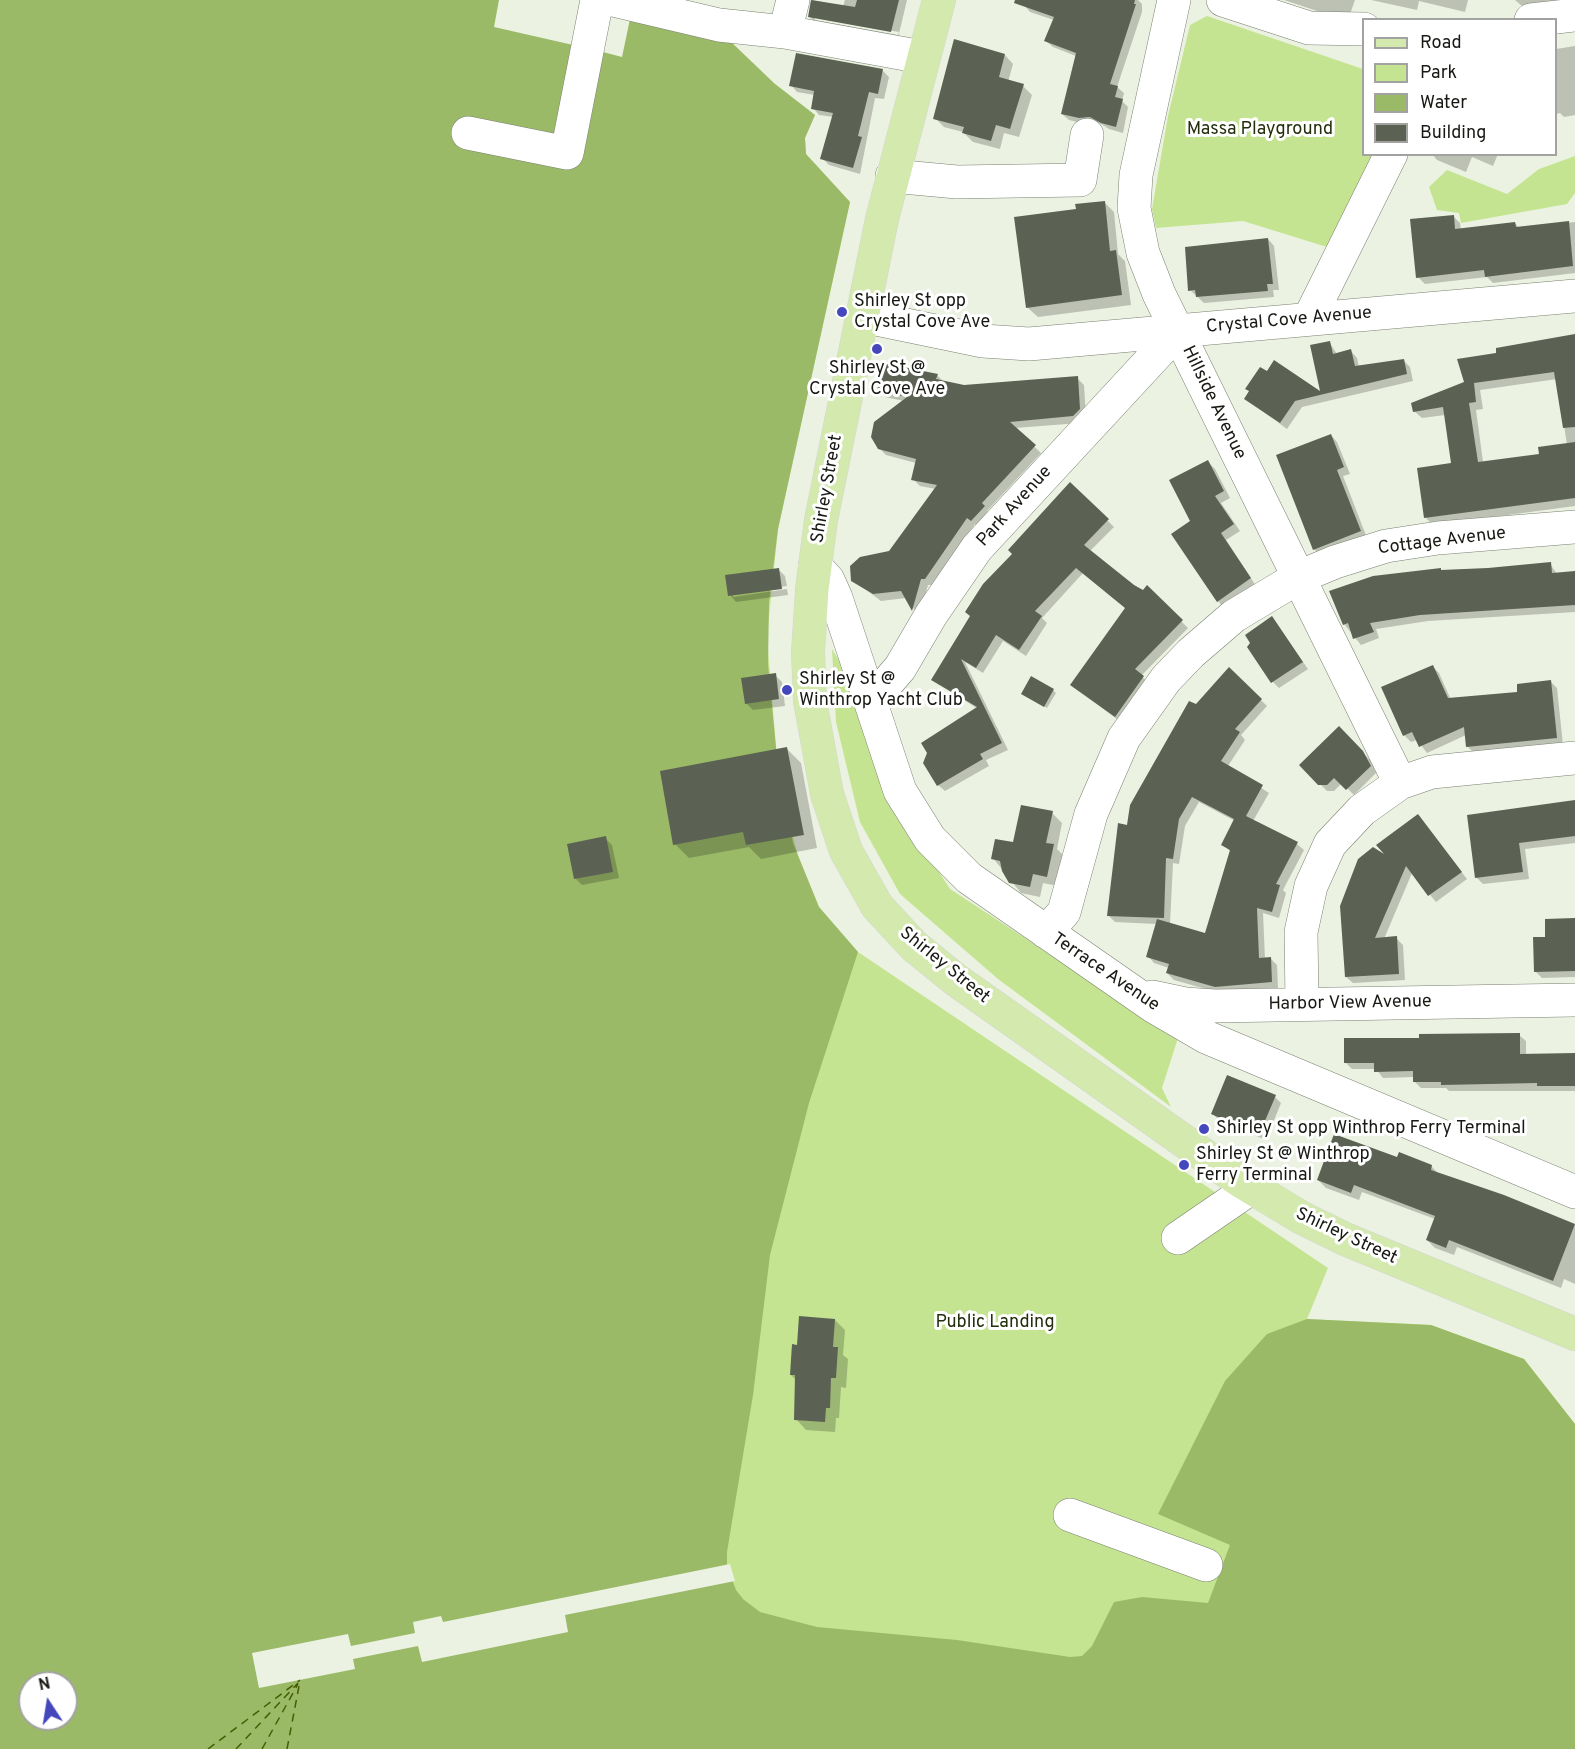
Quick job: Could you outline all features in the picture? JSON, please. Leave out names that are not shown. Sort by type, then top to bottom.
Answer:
[{"type":"main road","name":"Shirley Street","points":[[939,0],[892,176],[821,520],[815,566],[808,631],[808,672],[817,746],[827,794],[846,851],[878,906],[914,946],[956,980],[1251,1188],[1345,1239],[1575,1334]]},
{"type":"street","points":[[468,133],[567,153],[597,0]]},
{"type":"street","points":[[613,0],[719,25],[785,32],[922,57]]},
{"type":"street","points":[[785,32],[793,0]]},
{"type":"street","name":"Hillside Avenue","points":[[1174,0],[1138,160],[1134,208],[1147,266],[1400,783]]},
{"type":"street","points":[[1223,0],[1309,28],[1362,29]]},
{"type":"street","points":[[1549,18],[1575,15]]},
{"type":"street","points":[[892,176],[957,182],[1080,180],[1087,135]]},
{"type":"street","points":[[1309,319],[1390,156]]},
{"type":"street","name":"Crystal Cove Avenue","points":[[862,316],[983,341],[1010,344],[1575,296]]},
{"type":"street","name":"Park Avenue","points":[[868,695],[887,683],[900,668],[943,596],[982,542],[1178,331]]},
{"type":"street","name":"Cottage Avenue","points":[[1046,933],[1064,912],[1098,794],[1124,738],[1145,706],[1177,667],[1205,640],[1249,606],[1299,577],[1353,556],[1395,545],[1575,527]]},
{"type":"street","name":"Terrace Avenue","points":[[815,566],[828,580],[836,598],[894,778],[921,828],[963,874],[1127,988],[1218,1043],[1575,1192]]},
{"type":"street","points":[[1302,1005],[1302,917],[1323,856],[1339,833],[1355,816],[1378,796],[1400,783],[1444,770],[1575,758]]},
{"type":"street","name":"Harbor View Avenue","points":[[1127,988],[1157,999],[1198,1006],[1575,1000]]},
{"type":"street","points":[[1178,1238],[1251,1188]]},
{"type":"street","points":[[1070,1515],[1206,1565]]},
{"type":"green space","name":"Massa Playground","points":[[1207,16],[1362,69],[1362,156],[1376,156],[1327,247],[1243,221],[1156,228],[1152,209],[1168,116],[1190,25]]},
{"type":"green space","name":"Public Landing","points":[[775,84],[815,115],[805,138],[806,154],[850,202],[778,529],[767,637],[777,758],[784,803],[799,859],[819,907],[858,952],[1328,1268],[1307,1319],[1431,1325],[1524,1359],[1575,1424],[1575,1749],[894,1749],[575,1462]]},
{"type":"green space","points":[[1575,156],[1575,193],[1567,204],[1461,223],[1459,213],[1437,210],[1429,187],[1447,170],[1507,194],[1539,169]]},
{"type":"green space","points":[[832,649],[849,677],[882,784],[950,889],[1178,1038],[1162,1088],[1171,1107],[998,979],[900,894],[860,822],[836,722]]},
{"type":"water","points":[[0,0],[499,0],[494,27],[582,47],[555,144],[469,143],[576,167],[603,52],[622,57],[630,19],[729,40],[775,84],[815,115],[805,138],[806,154],[850,202],[778,529],[769,602],[768,664],[777,758],[793,843],[819,907],[858,952],[809,1103],[770,1255],[753,1395],[727,1552],[727,1566],[736,1590],[743,1599],[760,1612],[817,1627],[957,1640],[1070,1657],[1082,1656],[1092,1646],[1114,1602],[1142,1597],[1208,1603],[1230,1545],[1158,1514],[1225,1381],[1267,1334],[1307,1319],[1431,1325],[1524,1359],[1575,1424],[1575,1749],[0,1749]]},
{"type":"pier","points":[[730,1564],[735,1581],[565,1615],[568,1632],[422,1662],[418,1646],[353,1659],[355,1669],[259,1688],[252,1653],[348,1634],[351,1646],[415,1633],[413,1622],[441,1616],[443,1622]]},
{"type":"building","points":[[811,0],[855,7],[857,0],[899,0],[891,32],[808,17]]},
{"type":"building","points":[[1015,0],[1135,0],[1134,4],[1136,4],[1110,84],[1118,86],[1115,97],[1123,99],[1116,127],[1090,117],[1079,118],[1061,114],[1076,53],[1044,41],[1054,17],[1014,3]]},
{"type":"building","points":[[954,39],[1005,54],[999,77],[1024,84],[1010,129],[996,125],[991,141],[962,133],[964,127],[933,119]]},
{"type":"building","points":[[796,53],[883,69],[878,94],[869,92],[858,136],[862,137],[853,168],[820,159],[833,113],[811,109],[814,91],[789,86]]},
{"type":"building","points":[[1105,201],[1110,251],[1116,250],[1122,295],[1026,308],[1014,217],[1076,209],[1075,204]]},
{"type":"building","points":[[1454,215],[1455,229],[1515,222],[1516,227],[1569,221],[1573,266],[1485,277],[1484,270],[1416,278],[1410,219]]},
{"type":"building","points":[[1268,238],[1273,284],[1267,284],[1268,291],[1196,297],[1195,290],[1188,291],[1185,247]]},
{"type":"building","points":[[1575,334],[1575,427],[1563,428],[1554,372],[1474,383],[1476,402],[1469,403],[1478,462],[1539,454],[1538,447],[1575,442],[1575,498],[1424,518],[1417,468],[1451,463],[1443,407],[1413,412],[1411,403],[1464,382],[1457,359],[1496,353],[1496,348]]},
{"type":"building","points":[[1330,341],[1333,354],[1351,349],[1355,366],[1404,359],[1407,374],[1295,401],[1280,423],[1244,399],[1249,391],[1245,389],[1260,367],[1267,371],[1274,360],[1320,391],[1310,345]]},
{"type":"building","points":[[883,363],[938,374],[936,379],[964,385],[1078,376],[1080,409],[1073,416],[1010,422],[1036,445],[982,503],[985,506],[971,521],[967,518],[925,579],[921,579],[912,611],[901,591],[873,594],[851,581],[850,566],[860,557],[889,551],[937,485],[911,480],[916,459],[878,449],[871,437],[874,422],[907,397],[877,391]]},
{"type":"building","points":[[1331,434],[1344,467],[1337,470],[1361,531],[1313,550],[1276,455]]},
{"type":"building","points":[[1208,460],[1224,491],[1215,496],[1234,524],[1221,533],[1251,578],[1217,602],[1171,534],[1190,521],[1169,480]]},
{"type":"building","points":[[1070,482],[1109,519],[1084,545],[1134,585],[1143,590],[1147,585],[1183,620],[1135,669],[1144,676],[1115,717],[1070,685],[1125,608],[1076,568],[1035,611],[1042,616],[1019,650],[996,635],[976,668],[961,659],[1002,743],[980,754],[983,759],[937,786],[923,763],[927,753],[921,743],[977,707],[931,680],[970,616],[965,612],[983,584],[1012,554],[1008,550]]},
{"type":"building","points":[[1551,562],[1552,573],[1575,571],[1575,605],[1420,615],[1370,623],[1374,632],[1353,639],[1348,623],[1343,625],[1329,591],[1373,576],[1441,568],[1441,570],[1488,568]]},
{"type":"building","points":[[779,568],[782,589],[728,596],[725,575]]},
{"type":"building","points":[[1272,616],[1303,662],[1271,683],[1247,647],[1250,643],[1245,635]]},
{"type":"building","points":[[1433,665],[1448,698],[1517,692],[1517,684],[1551,680],[1557,738],[1466,747],[1464,727],[1419,747],[1412,732],[1403,736],[1381,687]]},
{"type":"building","points":[[1229,667],[1262,699],[1235,729],[1240,732],[1221,761],[1263,785],[1246,816],[1298,842],[1276,884],[1280,885],[1272,912],[1257,908],[1259,958],[1271,957],[1272,982],[1215,987],[1166,973],[1169,964],[1146,957],[1157,919],[1205,933],[1230,850],[1221,845],[1234,819],[1192,797],[1179,819],[1173,859],[1166,858],[1164,918],[1107,916],[1118,823],[1127,825],[1130,805],[1189,701],[1196,704]]},
{"type":"building","points":[[776,673],[779,699],[745,704],[741,678]]},
{"type":"building","points":[[1031,676],[1054,689],[1044,707],[1021,694]]},
{"type":"building","points":[[1339,726],[1363,751],[1371,766],[1346,790],[1334,778],[1327,785],[1318,785],[1299,765]]},
{"type":"building","points":[[787,747],[804,835],[746,845],[743,832],[673,845],[660,771]]},
{"type":"building","points":[[1575,800],[1575,836],[1519,843],[1523,872],[1475,878],[1467,815]]},
{"type":"building","points":[[1021,805],[1053,811],[1046,843],[1054,844],[1047,877],[1033,874],[1030,887],[1009,883],[1002,871],[1000,861],[991,859],[995,839],[1013,842]]},
{"type":"building","points":[[1418,814],[1462,872],[1428,896],[1406,866],[1375,938],[1397,936],[1399,974],[1345,977],[1340,906],[1358,859],[1373,847],[1384,854],[1376,845]]},
{"type":"building","points":[[606,836],[613,872],[574,879],[567,844]]},
{"type":"building","points":[[1575,918],[1575,971],[1534,972],[1533,937],[1545,937],[1545,919]]},
{"type":"building","points":[[1520,1033],[1520,1054],[1575,1053],[1575,1086],[1537,1086],[1537,1083],[1441,1085],[1441,1082],[1413,1082],[1413,1071],[1374,1072],[1374,1063],[1344,1063],[1344,1038],[1419,1038],[1419,1034]]},
{"type":"building","points":[[1227,1075],[1276,1095],[1259,1135],[1211,1114]]},
{"type":"building","points":[[1334,1134],[1397,1157],[1399,1152],[1432,1165],[1431,1170],[1504,1195],[1575,1224],[1553,1281],[1449,1240],[1446,1248],[1426,1240],[1435,1216],[1354,1185],[1351,1193],[1317,1180]]},
{"type":"building","points":[[799,1316],[835,1319],[833,1347],[838,1347],[836,1378],[831,1378],[830,1408],[826,1408],[825,1422],[794,1420],[795,1375],[790,1375],[792,1344],[797,1345]]},
{"type":"ferry route","points":[[208,1749],[300,1680]]},
{"type":"ferry route","points":[[287,1749],[300,1681]]},
{"type":"ferry route","points":[[236,1749],[298,1683]]},
{"type":"ferry route","points":[[262,1749],[298,1684]]},
{"type":"place","name":"Shirley St opp Crystal Cove Ave","points":[[842,312]]},
{"type":"place","name":"Shirley St @ Crystal Cove Ave","points":[[877,349]]},
{"type":"place","name":"Shirley St @ Winthrop Yacht Club","points":[[787,690]]},
{"type":"place","name":"Shirley St opp Winthrop Ferry Terminal","points":[[1204,1129]]},
{"type":"place","name":"Shirley St @ Winthrop Ferry Terminal","points":[[1184,1165]]}]
